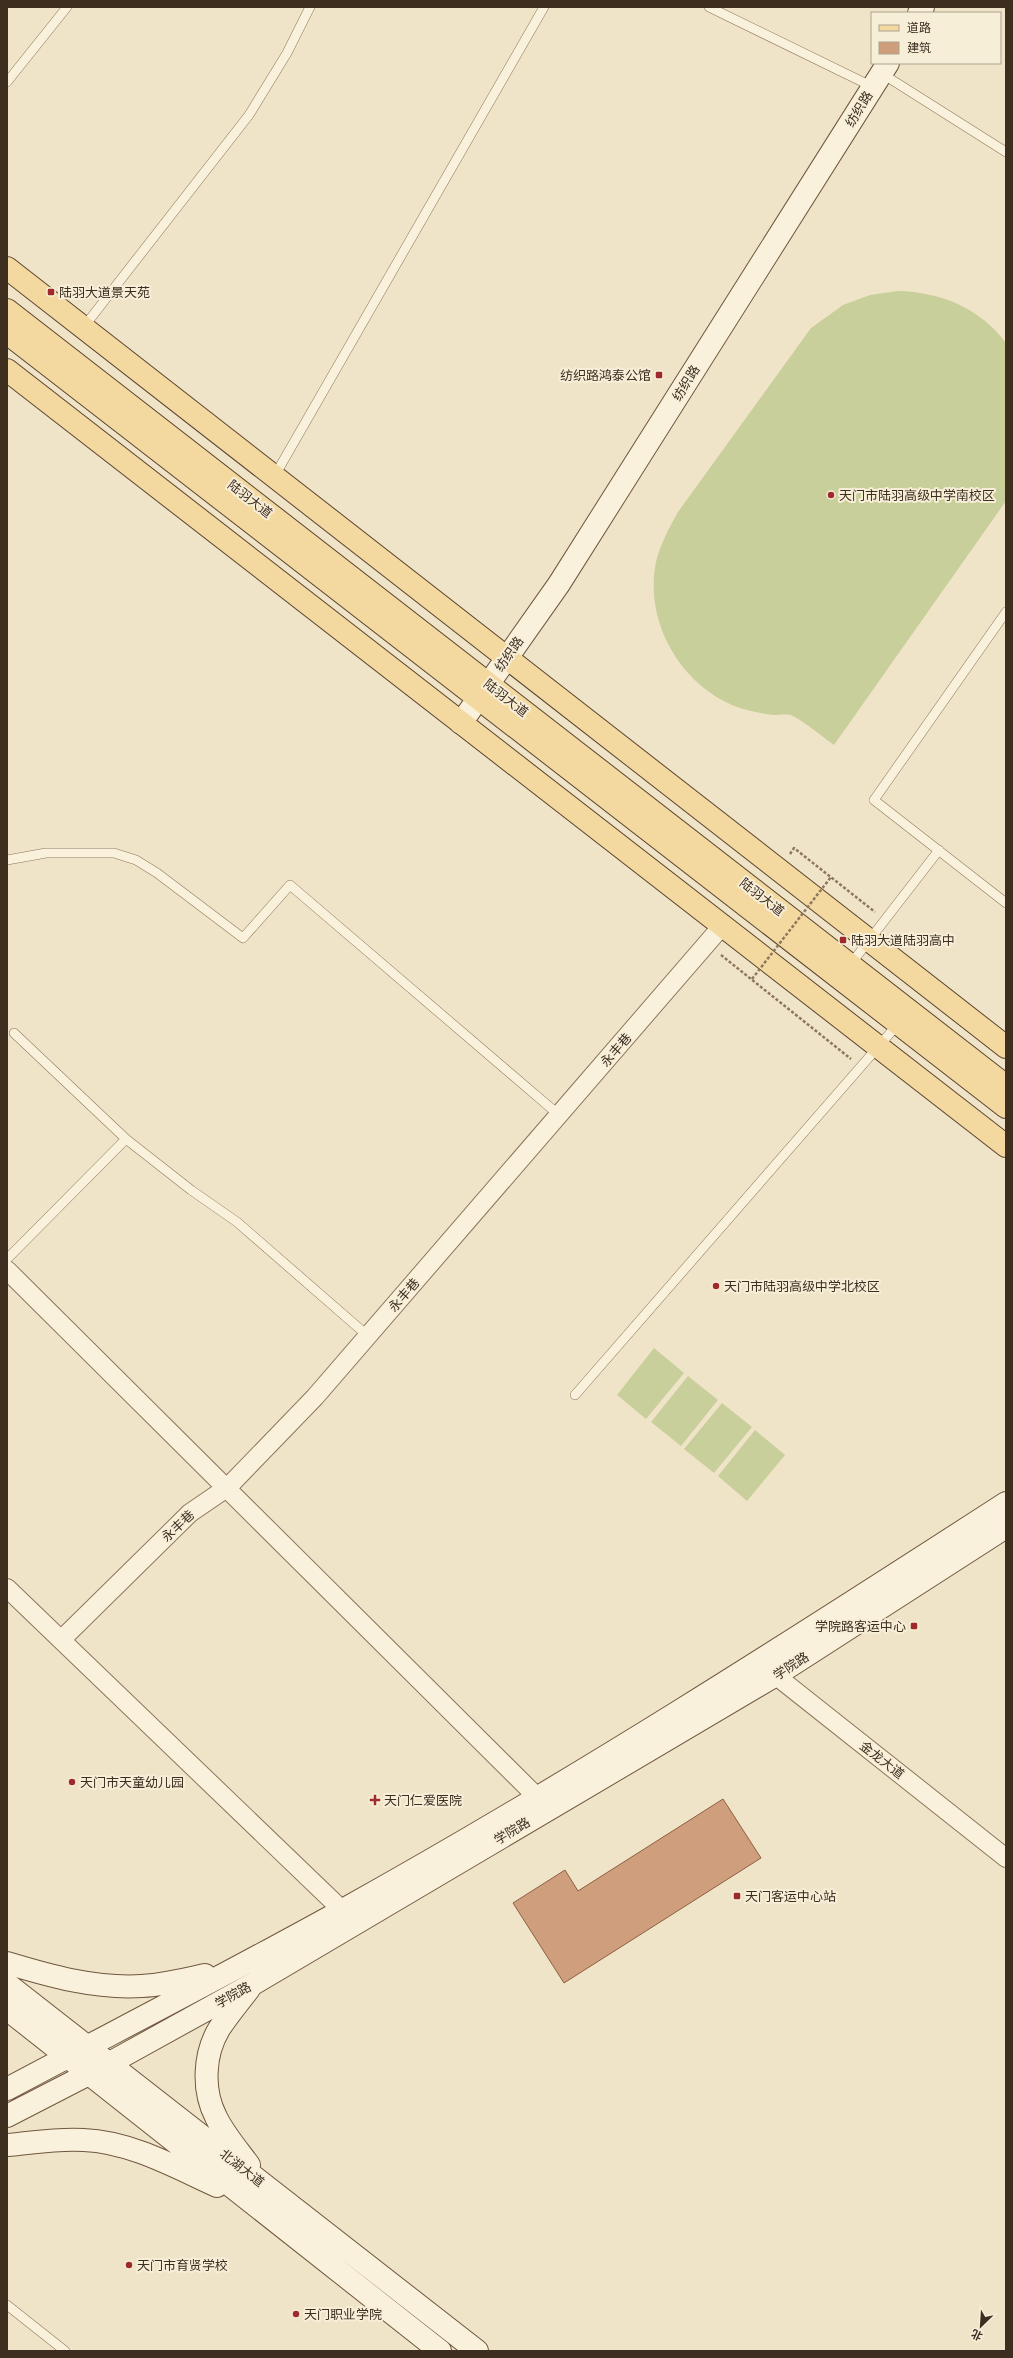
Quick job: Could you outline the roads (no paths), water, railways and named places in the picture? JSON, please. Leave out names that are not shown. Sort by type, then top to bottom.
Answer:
[{"type":"main road","name":"纺织路","points":[[461,723],[563,578],[881,74]]},
{"type":"main road","points":[[7,268],[1006,1047]]},
{"type":"main road","name":"陆羽大道","points":[[7,310],[898,1024],[1006,1107]]},
{"type":"main road","name":"陆羽大道","points":[[7,333],[850,965],[1006,1086]]},
{"type":"main road","points":[[7,370],[1006,1146]]},
{"type":"main road","name":"学院路","points":[[7,2089],[342,1910],[536,1797],[758,1662],[1006,1502]]},
{"type":"main road","name":"学院路","points":[[7,2116],[108,2064],[253,1984],[776,1675],[1006,1527]]},
{"type":"main road","points":[[7,1964],[92,1983],[142,1986],[175,1982],[238,1966]]},
{"type":"main road","name":"北湖大道","points":[[7,1984],[77,2052],[88,2074],[440,2351]]},
{"type":"main road","points":[[253,1984],[219,2029],[211,2047],[206,2069],[209,2096],[216,2117],[267,2188]]},
{"type":"main road","name":"北湖大道","points":[[7,2009],[77,2052],[108,2064],[477,2351]]},
{"type":"main road","points":[[7,2146],[61,2140],[106,2143],[158,2160],[249,2201]]},
{"type":"street","name":"永丰巷","points":[[61,1640],[190,1513],[228,1487],[315,1398],[722,926]]},
{"type":"street","points":[[7,1270],[228,1487],[536,1797]]},
{"type":"street","points":[[7,1588],[342,1910]]},
{"type":"street","name":"金龙大道","points":[[758,1662],[1006,1858]]},
{"type":"lane","points":[[7,82],[67,7]]},
{"type":"lane","points":[[83,328],[249,115],[287,54],[310,7]]},
{"type":"lane","points":[[274,477],[544,7]]},
{"type":"lane","points":[[709,7],[881,74],[1006,152]]},
{"type":"lane","points":[[1006,612],[874,800],[1006,903]]},
{"type":"lane","points":[[850,965],[938,850]]},
{"type":"lane","points":[[7,860],[46,853],[114,853],[136,860],[157,873],[243,938],[290,885],[559,1115]]},
{"type":"lane","points":[[575,1395],[898,1024]]},
{"type":"lane","points":[[14,1033],[126,1139],[191,1190],[237,1222],[368,1336]]},
{"type":"lane","points":[[7,1259],[126,1139]]},
{"type":"lane","points":[[7,2305],[65,2351]]},
{"type":"place","name":"陆羽大道景天苑","points":[[51,292]]},
{"type":"place","name":"纺织路鸿泰公馆","points":[[659,375]]},
{"type":"place","name":"天门市陆羽高级中学南校区","points":[[831,495]]},
{"type":"place","name":"陆羽大道陆羽高中","points":[[843,940]]},
{"type":"place","name":"天门市陆羽高级中学北校区","points":[[716,1286]]},
{"type":"place","name":"学院路客运中心","points":[[914,1626]]},
{"type":"place","name":"天门市天童幼儿园","points":[[72,1782]]},
{"type":"place","name":"天门仁爱医院","points":[[375,1800]]},
{"type":"place","name":"天门客运中心站","points":[[737,1896]]},
{"type":"place","name":"天门市育贤学校","points":[[129,2265]]},
{"type":"place","name":"天门职业学院","points":[[296,2314]]}]
